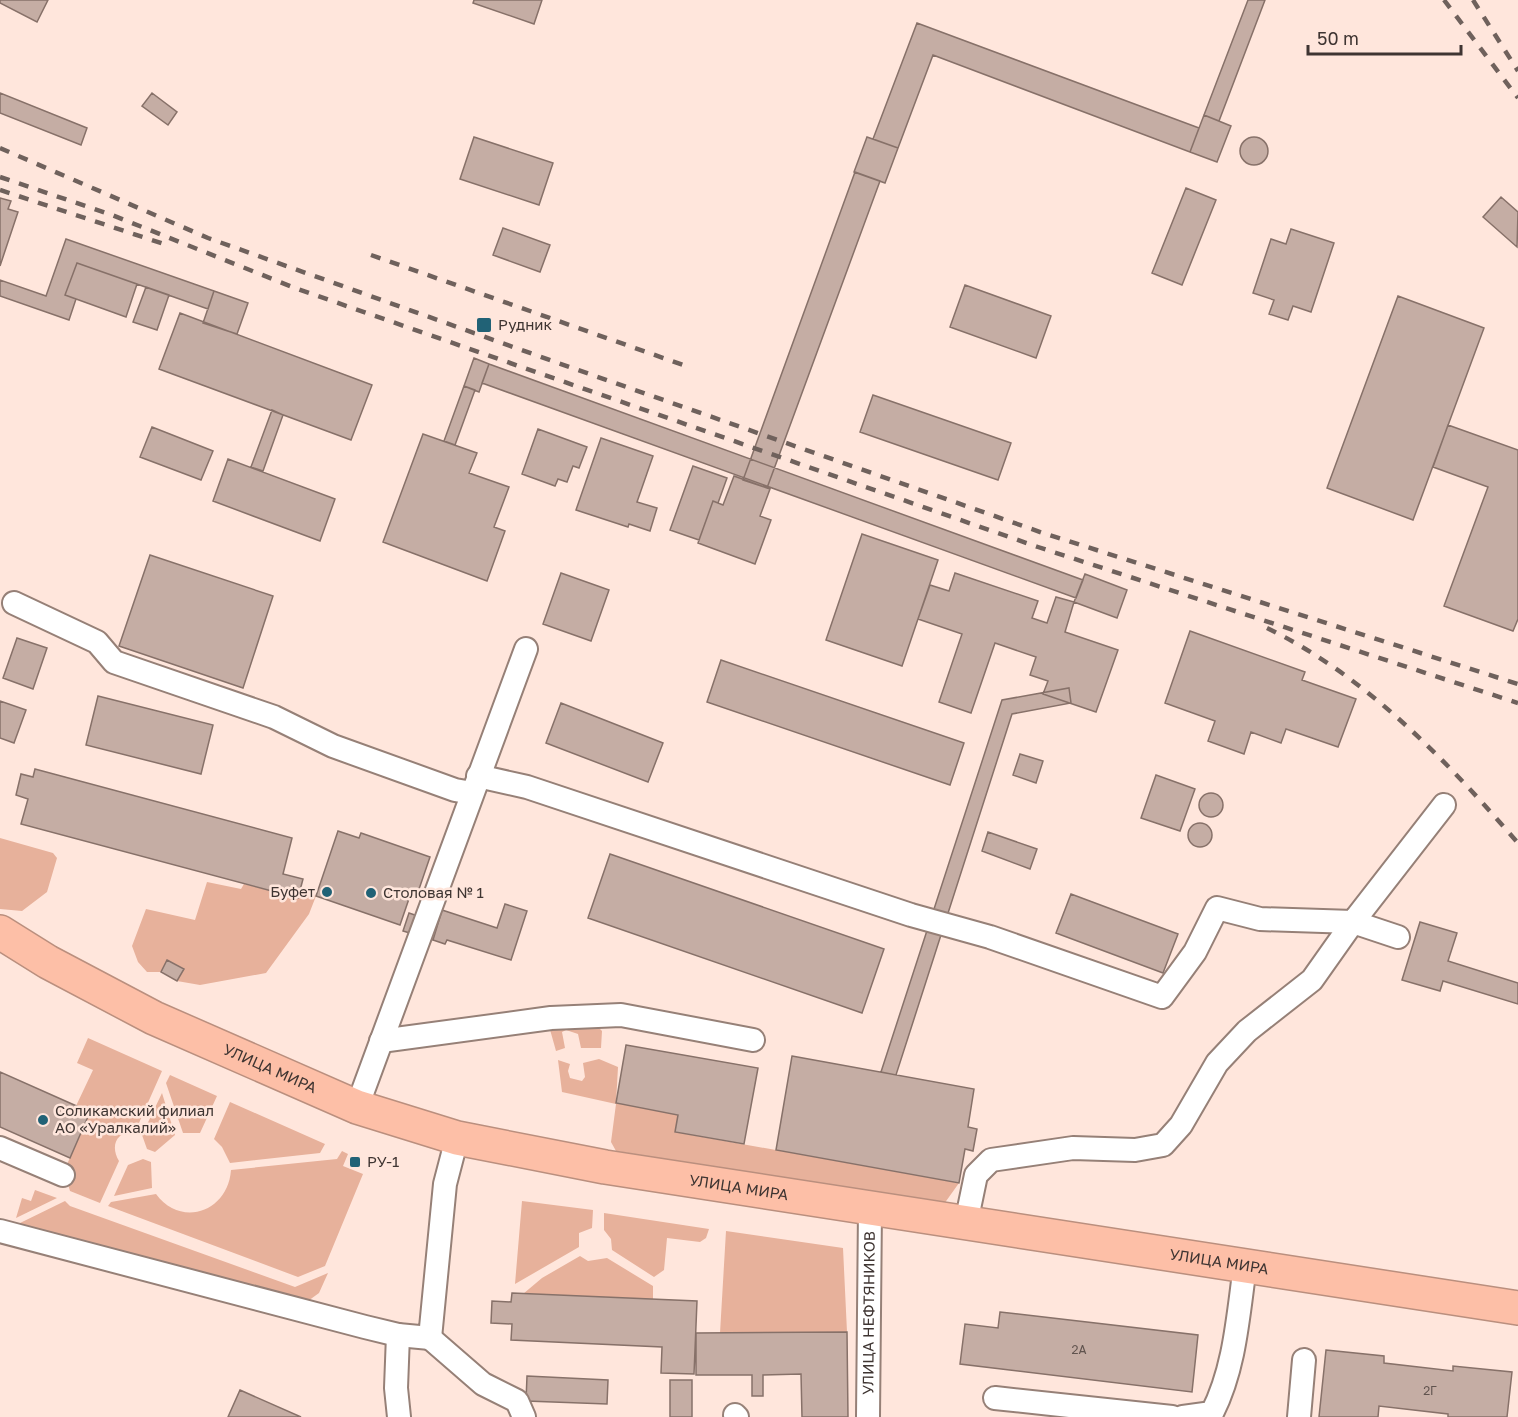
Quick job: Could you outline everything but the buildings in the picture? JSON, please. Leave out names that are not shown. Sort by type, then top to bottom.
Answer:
[{"type":"highway","name":"УЛИЦА МИРА","points":[[0,932],[48,962],[154,1018],[357,1107],[457,1138],[604,1167],[1518,1308]]},
{"type":"street","points":[[14,603],[97,642],[114,662],[274,717],[355,754],[455,790],[475,784],[527,787],[911,915],[990,937],[1162,997],[1196,952],[1217,908],[1260,919],[1353,922],[1398,937]]},
{"type":"street","points":[[357,1107],[526,649]]},
{"type":"street","points":[[966,1223],[976,1175],[991,1160],[1073,1148],[1135,1150],[1163,1145],[1181,1125],[1217,1063],[1246,1031],[1312,980],[1353,922],[1444,805]]},
{"type":"street","points":[[381,1041],[551,1018],[601,1015],[621,1015],[753,1040]]},
{"type":"street","points":[[430,1338],[445,1184],[457,1138]]},
{"type":"street","points":[[0,1148],[63,1175]]},
{"type":"street","name":"УЛИЦА НЕФТЯНИКОВ","points":[[868,1417],[870,1209]]},
{"type":"street","points":[[0,1231],[398,1335],[430,1338],[483,1384],[518,1401],[524,1417]]},
{"type":"street","points":[[1183,1417],[1212,1413],[1225,1388],[1245,1266]]},
{"type":"street","points":[[398,1335],[396,1388],[399,1417]]},
{"type":"street","points":[[1299,1417],[1304,1360]]},
{"type":"street","points":[[995,1398],[1172,1417]]},
{"type":"shaded area","points":[[0,838],[53,853],[57,858],[47,892],[22,911],[0,909]]},
{"type":"shaded area","points":[[207,882],[241,889],[244,884],[298,898],[300,891],[316,896],[309,914],[266,973],[200,985],[177,981],[184,969],[167,960],[161,972],[147,972],[138,962],[132,946],[146,909],[195,920]]},
{"type":"shaded area","points":[[594,1023],[602,1031],[601,1048],[581,1048],[578,1034],[566,1030],[562,1032],[565,1048],[556,1051],[549,1026]]},
{"type":"shaded area","points":[[88,1038],[162,1071],[135,1132],[123,1134],[116,1140],[115,1150],[119,1161],[100,1203],[70,1191],[64,1171],[90,1113],[76,1106],[93,1070],[77,1063]]},
{"type":"shaded area","points":[[599,1059],[618,1067],[616,1103],[678,1115],[675,1132],[959,1183],[944,1204],[616,1151],[611,1142],[616,1104],[562,1092],[558,1060],[570,1064],[568,1071],[570,1078],[582,1081],[585,1077],[583,1063]]},
{"type":"shaded area","points":[[170,1075],[217,1096],[200,1133],[183,1133],[166,1083]]},
{"type":"shaded area","points":[[162,1093],[175,1135],[155,1152],[147,1149],[142,1135]]},
{"type":"shaded area","points":[[230,1102],[325,1144],[320,1153],[230,1163],[222,1147],[214,1139]]},
{"type":"shaded area","points":[[342,1151],[348,1154],[343,1166],[363,1174],[325,1266],[298,1277],[108,1206],[111,1202],[156,1194],[166,1204],[178,1210],[190,1212],[202,1210],[213,1205],[222,1196],[231,1170],[337,1159]]},
{"type":"shaded area","points":[[143,1159],[151,1162],[152,1188],[114,1196],[128,1165]]},
{"type":"shaded area","points":[[35,1190],[57,1198],[16,1218],[22,1198],[31,1201]]},
{"type":"shaded area","points":[[65,1201],[70,1206],[295,1287],[328,1273],[319,1293],[308,1301],[18,1224]]},
{"type":"shaded area","points":[[522,1201],[593,1210],[592,1228],[579,1233],[579,1247],[515,1284]]},
{"type":"shaded area","points":[[604,1213],[709,1229],[706,1238],[700,1242],[667,1238],[664,1270],[654,1277],[612,1250],[611,1239],[604,1230]]},
{"type":"shaded area","points":[[726,1231],[843,1248],[847,1332],[720,1333]]},
{"type":"shaded area","points":[[580,1256],[588,1261],[607,1258],[653,1286],[653,1299],[523,1294],[542,1278]]},
{"type":"railway","points":[[1444,0],[1518,98]]},
{"type":"railway","points":[[1473,0],[1518,71]]},
{"type":"railway","points":[[0,148],[208,238],[558,363],[1043,533],[1518,684]]},
{"type":"railway","points":[[0,177],[112,215],[295,288],[1038,547],[1518,703]]},
{"type":"railway","points":[[0,190],[167,245]]},
{"type":"railway","points":[[371,255],[686,366]]},
{"type":"railway","points":[[1267,628],[1338,670],[1403,722],[1462,781],[1518,843]]},
{"type":"place","name":"Рудник","points":[[484,325]]},
{"type":"place","name":"Буфет","points":[[327,892]]},
{"type":"place","name":"Столовая № 1","points":[[371,893]]},
{"type":"place","name":"Соликамский филиал АО «Уралкалий»","points":[[43,1120]]},
{"type":"place","name":"РУ-1","points":[[355,1162]]}]
